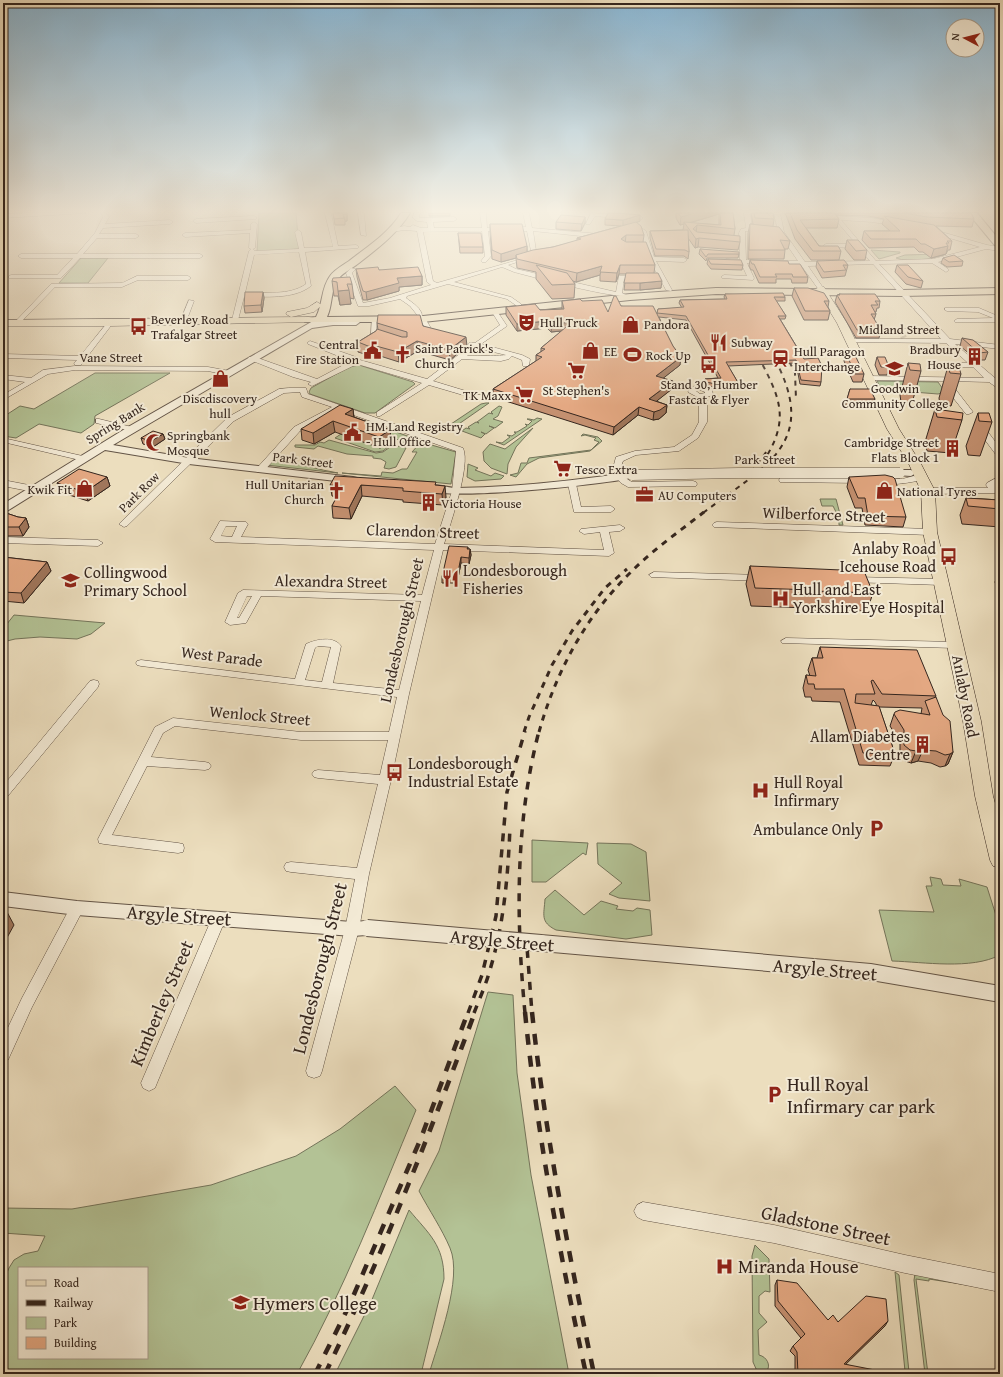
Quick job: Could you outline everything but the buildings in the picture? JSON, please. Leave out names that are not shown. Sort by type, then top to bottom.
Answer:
[{"type":"highway","points":[[314,317],[323,283],[327,277]]},
{"type":"highway","points":[[314,317],[326,309],[330,283],[335,277]]},
{"type":"highway","points":[[336,277],[334,284],[332,308],[336,312],[346,316]]},
{"type":"highway","points":[[314,317],[422,317],[620,294],[714,288],[870,293],[1000,288]]},
{"type":"highway","points":[[314,317],[372,320],[422,317],[495,312],[677,293],[727,291],[1000,291]]},
{"type":"main road","name":"Anlaby Road","points":[[822,291],[851,341],[893,430],[926,526],[930,532]]},
{"type":"main road","points":[[799,292],[821,297],[831,305]]},
{"type":"main road","points":[[831,305],[831,298],[837,295],[870,293]]},
{"type":"main road","points":[[3,323],[183,322],[314,317],[310,310],[277,318]]},
{"type":"main road","name":"Anlaby Road","points":[[909,476],[928,491],[930,532],[972,720],[984,796],[997,838],[1000,860]]},
{"type":"street","points":[[236,320],[246,277]]},
{"type":"street","points":[[242,295],[296,292],[306,288],[309,285],[307,277]]},
{"type":"street","points":[[350,277],[360,305],[365,306],[390,298],[404,297],[406,294],[464,277]]},
{"type":"street","points":[[429,277],[430,282],[436,285]]},
{"type":"street","points":[[544,277],[604,292],[620,294],[621,277]]},
{"type":"street","points":[[661,277],[669,290]]},
{"type":"street","points":[[731,277],[751,277]]},
{"type":"street","name":"Anlaby Road","points":[[812,277],[822,291]]},
{"type":"street","points":[[887,277],[947,341],[1000,388]]},
{"type":"street","points":[[17,323],[53,285],[122,285],[127,284],[133,279],[137,278],[188,278]]},
{"type":"street","points":[[449,282],[509,298],[520,305]]},
{"type":"street","points":[[404,297],[403,299],[412,305],[422,317],[429,331],[449,337]]},
{"type":"street","points":[[183,322],[191,301]]},
{"type":"street","points":[[947,309],[979,310],[1000,320]]},
{"type":"street","points":[[380,414],[428,382],[476,345],[504,326],[495,312]]},
{"type":"street","name":"Spring Bank","points":[[3,509],[132,429],[248,361],[314,317],[325,323],[372,320]]},
{"type":"street","points":[[277,318],[288,322],[291,326],[286,332],[255,351],[248,361],[317,381]]},
{"type":"street","points":[[372,320],[374,334],[393,341]]},
{"type":"street","points":[[957,321],[1000,320]]},
{"type":"street","points":[[75,368],[110,323]]},
{"type":"street","points":[[885,331],[903,337],[916,331]]},
{"type":"street","name":"Midland Street","points":[[851,341],[903,337],[1000,347]]},
{"type":"street","points":[[464,342],[512,354],[526,359],[526,364]]},
{"type":"street","points":[[310,344],[353,359],[357,362],[480,398],[483,396]]},
{"type":"street","points":[[461,357],[475,360],[488,357],[501,360],[512,354]]},
{"type":"street","points":[[3,356],[82,358]]},
{"type":"street","points":[[338,407],[305,394],[303,390],[351,363],[357,362]]},
{"type":"street","points":[[944,365],[974,365]]},
{"type":"street","name":"Vane Street","points":[[3,398],[46,372],[55,370],[75,368],[208,369],[226,373]]},
{"type":"street","points":[[3,377],[32,380]]},
{"type":"street","points":[[868,378],[992,380]]},
{"type":"street","points":[[944,380],[969,412]]},
{"type":"street","name":"Park Row","points":[[124,524],[231,419],[282,392],[289,390],[303,390]]},
{"type":"street","points":[[693,484],[631,485],[619,477],[616,466],[619,459],[635,454],[676,449],[695,436],[703,422],[704,396]]},
{"type":"street","points":[[260,470],[296,429],[338,407]]},
{"type":"street","name":"Londesborough Street","points":[[314,1072],[359,928],[362,874],[385,780],[403,694],[439,547],[456,491],[461,455],[460,450],[338,407]]},
{"type":"street","points":[[99,421],[132,429]]},
{"type":"street","points":[[977,423],[1000,454]]},
{"type":"street","points":[[3,440],[84,459]]},
{"type":"street","name":"Park Street","points":[[104,447],[189,461],[362,482]]},
{"type":"street","points":[[272,455],[283,456]]},
{"type":"street","name":"Park Street","points":[[417,487],[456,491],[572,484],[632,475],[738,473],[909,476]]},
{"type":"street","name":"Park Street","points":[[783,480],[885,480],[909,476]]},
{"type":"street","points":[[997,490],[990,485],[1000,478]]},
{"type":"street","points":[[3,483],[34,489]]},
{"type":"street","points":[[572,484],[578,510],[610,509]]},
{"type":"street","points":[[928,491],[997,490]]},
{"type":"street","name":"Wilberforce Street","points":[[717,525],[930,532]]},
{"type":"street","points":[[584,531],[620,528]]},
{"type":"street","name":"Clarendon Street","points":[[235,540],[609,553],[604,529]]},
{"type":"street","points":[[3,540],[98,543]]},
{"type":"street","points":[[654,575],[768,578]]},
{"type":"street","points":[[847,580],[942,582]]},
{"type":"street","name":"Alexandra Street","points":[[258,594],[427,598]]},
{"type":"street","points":[[786,641],[955,645]]},
{"type":"street","points":[[299,682],[310,646],[316,642],[333,643],[336,646],[327,686]]},
{"type":"street","name":"West Parade","points":[[141,663],[403,694]]},
{"type":"street","points":[[3,794],[94,684]]},
{"type":"street","name":"Wenlock Street","points":[[178,848],[104,839],[159,730],[173,722],[301,736],[395,736]]},
{"type":"street","points":[[143,761],[205,766]]},
{"type":"street","points":[[318,774],[385,780]]},
{"type":"street","name":"Londesborough Street","points":[[291,867],[362,874]]},
{"type":"street","name":"Argyle Street","points":[[3,899],[77,908],[359,928],[870,972],[973,991],[1000,994]]},
{"type":"street","points":[[3,1054],[27,1003],[77,908]]},
{"type":"street","name":"Kimberley Street","points":[[149,1083],[219,918]]},
{"type":"street","name":"Gladstone Street","points":[[643,1211],[774,1234],[905,1264],[1000,1283]]},
{"type":"green space","points":[[64,277],[93,277],[88,283],[59,283]]},
{"type":"green space","points":[[359,365],[413,382],[415,384],[375,413],[365,413],[310,394],[309,392],[311,388],[349,367]]},
{"type":"green space","points":[[95,373],[170,373],[95,416],[94,424],[81,433],[39,424],[16,438],[3,436],[3,417],[20,406],[34,409]]},
{"type":"green space","points":[[877,381],[938,382],[945,392],[938,394],[888,390],[889,394],[880,387]]},
{"type":"green space","points":[[489,403],[453,428],[448,426],[481,404]]},
{"type":"green space","points":[[499,406],[502,407],[498,416],[493,419],[503,422],[495,428],[489,426],[494,428],[486,434],[481,432],[485,434],[481,438],[462,431],[466,428],[470,429],[468,427],[476,422],[479,423],[477,422],[489,413],[493,414],[491,412]]},
{"type":"green space","points":[[537,418],[542,419],[504,445],[496,442],[502,443],[510,437],[507,435],[512,436],[516,433],[514,432],[517,432],[527,426],[525,424],[528,425],[532,421],[527,419],[534,420]]},
{"type":"green space","points":[[365,421],[413,438],[414,440],[409,443],[402,443],[393,436]]},
{"type":"green space","points":[[533,428],[516,447],[508,464],[507,474],[491,468],[484,461],[483,452],[490,444],[505,449]]},
{"type":"green space","points":[[341,434],[380,448],[383,437],[394,442],[383,451],[375,452],[335,438]]},
{"type":"green space","points":[[583,434],[598,437],[602,441],[590,451],[539,458],[527,464],[516,477],[510,475],[518,473],[521,463],[527,463],[529,458],[591,450],[599,442],[594,440],[596,438],[585,435],[581,436]]},
{"type":"green space","points":[[329,440],[376,453],[383,452],[393,445],[406,448],[396,467],[389,469],[384,468],[386,462],[381,459],[373,458],[373,456],[347,454],[318,446],[314,449],[295,447],[295,445],[315,445]]},
{"type":"green space","points":[[421,442],[456,452],[451,484],[342,473],[381,476],[382,472],[393,473],[402,469],[407,469],[417,452],[412,452]]},
{"type":"green space","points":[[275,457],[281,458],[280,460],[338,473],[266,465]]},
{"type":"green space","points":[[468,464],[478,468],[475,470],[491,476],[495,473],[504,476],[501,479],[475,481],[467,477]]},
{"type":"green space","points":[[820,499],[836,499],[843,525],[839,525],[839,518],[833,506],[822,506]]},
{"type":"green space","points":[[14,615],[105,623],[91,634],[77,639],[40,637],[15,639],[3,642],[3,629]]},
{"type":"green space","points":[[532,840],[588,843],[586,855],[583,853],[546,882],[532,882]]},
{"type":"green space","points":[[597,843],[631,844],[646,852],[650,901],[619,898],[609,894],[622,883],[598,864]]},
{"type":"green space","points":[[930,877],[941,879],[943,885],[961,886],[959,879],[987,887],[1000,928],[1000,955],[988,960],[962,964],[892,961],[879,910],[934,912],[926,886],[932,886]]},
{"type":"green space","points":[[555,890],[584,915],[601,901],[618,906],[616,909],[633,911],[637,908],[650,910],[652,935],[626,939],[556,930],[547,924],[544,918],[545,899]]},
{"type":"green space","points":[[488,992],[513,995],[517,1073],[531,1175],[569,1374],[429,1374],[448,1311],[453,1276],[453,1261],[447,1241],[419,1191],[439,1151]]},
{"type":"green space","points":[[395,1086],[416,1110],[346,1277],[297,1374],[3,1374],[3,1282],[14,1260],[24,1254],[38,1251],[45,1236],[3,1233],[3,1208],[72,1209],[211,1185],[296,1156],[340,1129]]},
{"type":"green space","points":[[409,1210],[434,1241],[441,1257],[444,1279],[421,1374],[335,1374],[371,1302]]},
{"type":"green space","points":[[755,1245],[769,1259],[770,1292],[765,1291],[759,1296],[759,1313],[767,1322],[758,1330],[759,1355],[768,1363],[768,1369],[762,1372],[757,1371],[753,1362],[752,1256]]},
{"type":"green space","points":[[895,1272],[899,1275],[909,1372],[905,1371]]},
{"type":"green space","points":[[915,1274],[973,1286],[929,1279],[929,1281],[916,1279],[928,1374],[925,1374],[914,1280]]},
{"type":"railway","points":[[785,353],[795,373],[796,399]]},
{"type":"railway","points":[[703,513],[766,465],[780,449],[789,431],[791,410],[786,384],[772,354]]},
{"type":"railway","points":[[758,356],[776,394],[780,417],[774,443],[766,457]]},
{"type":"railway","points":[[751,472],[767,451]]},
{"type":"railway","points":[[539,732],[554,687],[564,666],[575,645],[601,605],[616,587],[641,562],[704,512]]},
{"type":"railway","points":[[524,732],[552,665],[572,631],[605,588],[627,569]]},
{"type":"railway","points":[[468,1013],[482,975],[496,916],[507,792],[525,731]]},
{"type":"railway","points":[[525,1013],[520,942],[520,871],[525,801],[539,731]]},
{"type":"railway","points":[[474,1013],[484,988],[494,955],[502,919],[508,864],[510,827]]},
{"type":"railway","points":[[526,934],[532,1013]]},
{"type":"railway","points":[[315,1374],[349,1306],[421,1138],[468,1012]]},
{"type":"railway","points":[[325,1374],[366,1285],[404,1195],[475,1012]]},
{"type":"railway","points":[[525,1012],[536,1103],[550,1194],[586,1374]]},
{"type":"railway","points":[[532,1012],[537,1058],[551,1149],[594,1374]]},
{"type":"place","name":"Hull Truck","points":[[527,322]]},
{"type":"place","name":"Pandora","points":[[631,324]]},
{"type":"place","name":"Beverley Road Trafalgar Street","points":[[138,326]]},
{"type":"place","name":"Subway","points":[[718,342]]},
{"type":"place","name":"Central Fire Station","points":[[372,351]]},
{"type":"place","name":"EE","points":[[591,351]]},
{"type":"place","name":"Saint Patrick's Church","points":[[402,355]]},
{"type":"place","name":"Rock Up","points":[[633,355]]},
{"type":"place","name":"Bradbury House","points":[[974,356]]},
{"type":"place","name":"Hull Paragon Interchange","points":[[781,358]]},
{"type":"place","name":"Stand 30, Humber Fastcat & Flyer","points":[[709,365]]},
{"type":"place","name":"Goodwin Community College","points":[[895,369]]},
{"type":"place","name":"St Stephen's","points":[[576,371]]},
{"type":"place","name":"Discdiscovery hull","points":[[220,379]]},
{"type":"place","name":"TK Maxx","points":[[524,395]]},
{"type":"place","name":"HM Land Registry - Hull Office","points":[[353,433]]},
{"type":"place","name":"Springbank Mosque","points":[[154,442]]},
{"type":"place","name":"Cambridge Street Flats Block 1","points":[[952,449]]},
{"type":"place","name":"Tesco Extra","points":[[562,469]]},
{"type":"place","name":"Kwik Fit","points":[[85,489]]},
{"type":"place","name":"Hull Unitarian Church","points":[[337,491]]},
{"type":"place","name":"National Tyres","points":[[884,491]]},
{"type":"place","name":"AU Computers","points":[[645,495]]},
{"type":"place","name":"Victoria House","points":[[428,503]]},
{"type":"place","name":"Anlaby Road Icehouse Road","points":[[949,557]]},
{"type":"place","name":"Londesborough Fisheries","points":[[450,579]]},
{"type":"place","name":"Collingwood Primary School","points":[[71,581]]},
{"type":"place","name":"Hull and East Yorkshire Eye Hospital","points":[[780,598]]},
{"type":"place","name":"Allam Diabetes Centre","points":[[923,745]]},
{"type":"place","name":"Londesborough Industrial Estate","points":[[395,772]]},
{"type":"place","name":"Hull Royal Infirmary","points":[[761,791]]},
{"type":"place","name":"Ambulance Only","points":[[876,829]]},
{"type":"place","name":"Hull Royal Infirmary car park","points":[[774,1095]]},
{"type":"place","name":"Miranda House","points":[[725,1266]]},
{"type":"place","name":"Hymers College","points":[[240,1303]]}]
